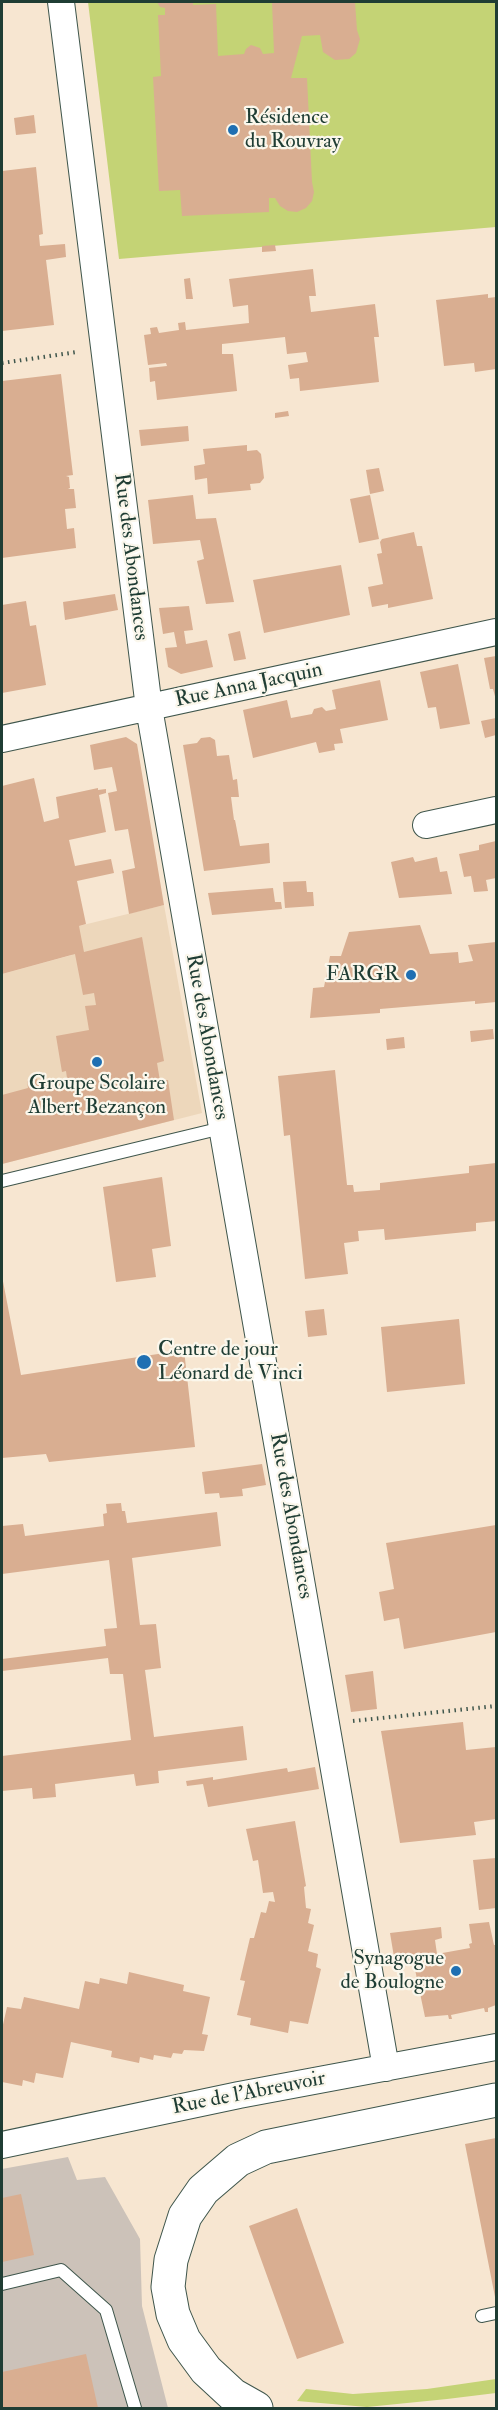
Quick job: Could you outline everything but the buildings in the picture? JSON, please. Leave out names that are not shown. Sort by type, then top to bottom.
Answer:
[{"type":"highway","points":[[256,2409],[233,2395],[206,2370],[184,2340],[173,2314],[168,2287],[174,2244],[185,2216],[202,2190],[238,2160],[266,2147],[496,2100]]},
{"type":"street","name":"Rue des Abondances","points":[[61,2],[149,708],[386,2068]]},
{"type":"street","name":"Rue Anna Jacquin","points":[[2,740],[496,632]]},
{"type":"street","points":[[426,825],[496,810]]},
{"type":"street","name":"Rue de l'Abreuvoir","points":[[2,2145],[239,2095],[496,2046]]},
{"type":"lane","points":[[2,1180],[222,1128]]},
{"type":"lane","points":[[2,2284],[61,2270],[106,2310],[135,2409]]},
{"type":"lane","points":[[482,2316],[496,2313]]},
{"type":"path","points":[[2,363],[104,347]]},
{"type":"path","points":[[326,1724],[496,1706]]},
{"type":"shaded area","name":"Groupe Scolaire Albert Bezançon","points":[[164,905],[202,1113],[2,1164],[2,974],[72,955],[67,929]]},
{"type":"shaded area","points":[[68,2157],[77,2180],[105,2177],[140,2239],[142,2306],[168,2408],[2,2408],[2,2169]]},
{"type":"green space","name":"Résidence du Rouvray","points":[[88,2],[496,2],[496,227],[119,259]]},
{"type":"green space","points":[[496,2379],[496,2393],[447,2399],[367,2407],[297,2401],[306,2389],[353,2394],[427,2389]]},
{"type":"place","name":"Résidence du Rouvray","points":[[233,130]]},
{"type":"place","name":"FARGR","points":[[411,975]]},
{"type":"place","name":"Groupe Scolaire Albert Bezançon","points":[[97,1062]]},
{"type":"place","name":"Centre de jour Léonard de Vinci","points":[[144,1362]]},
{"type":"place","name":"Synagogue de Boulogne","points":[[456,1971]]}]
